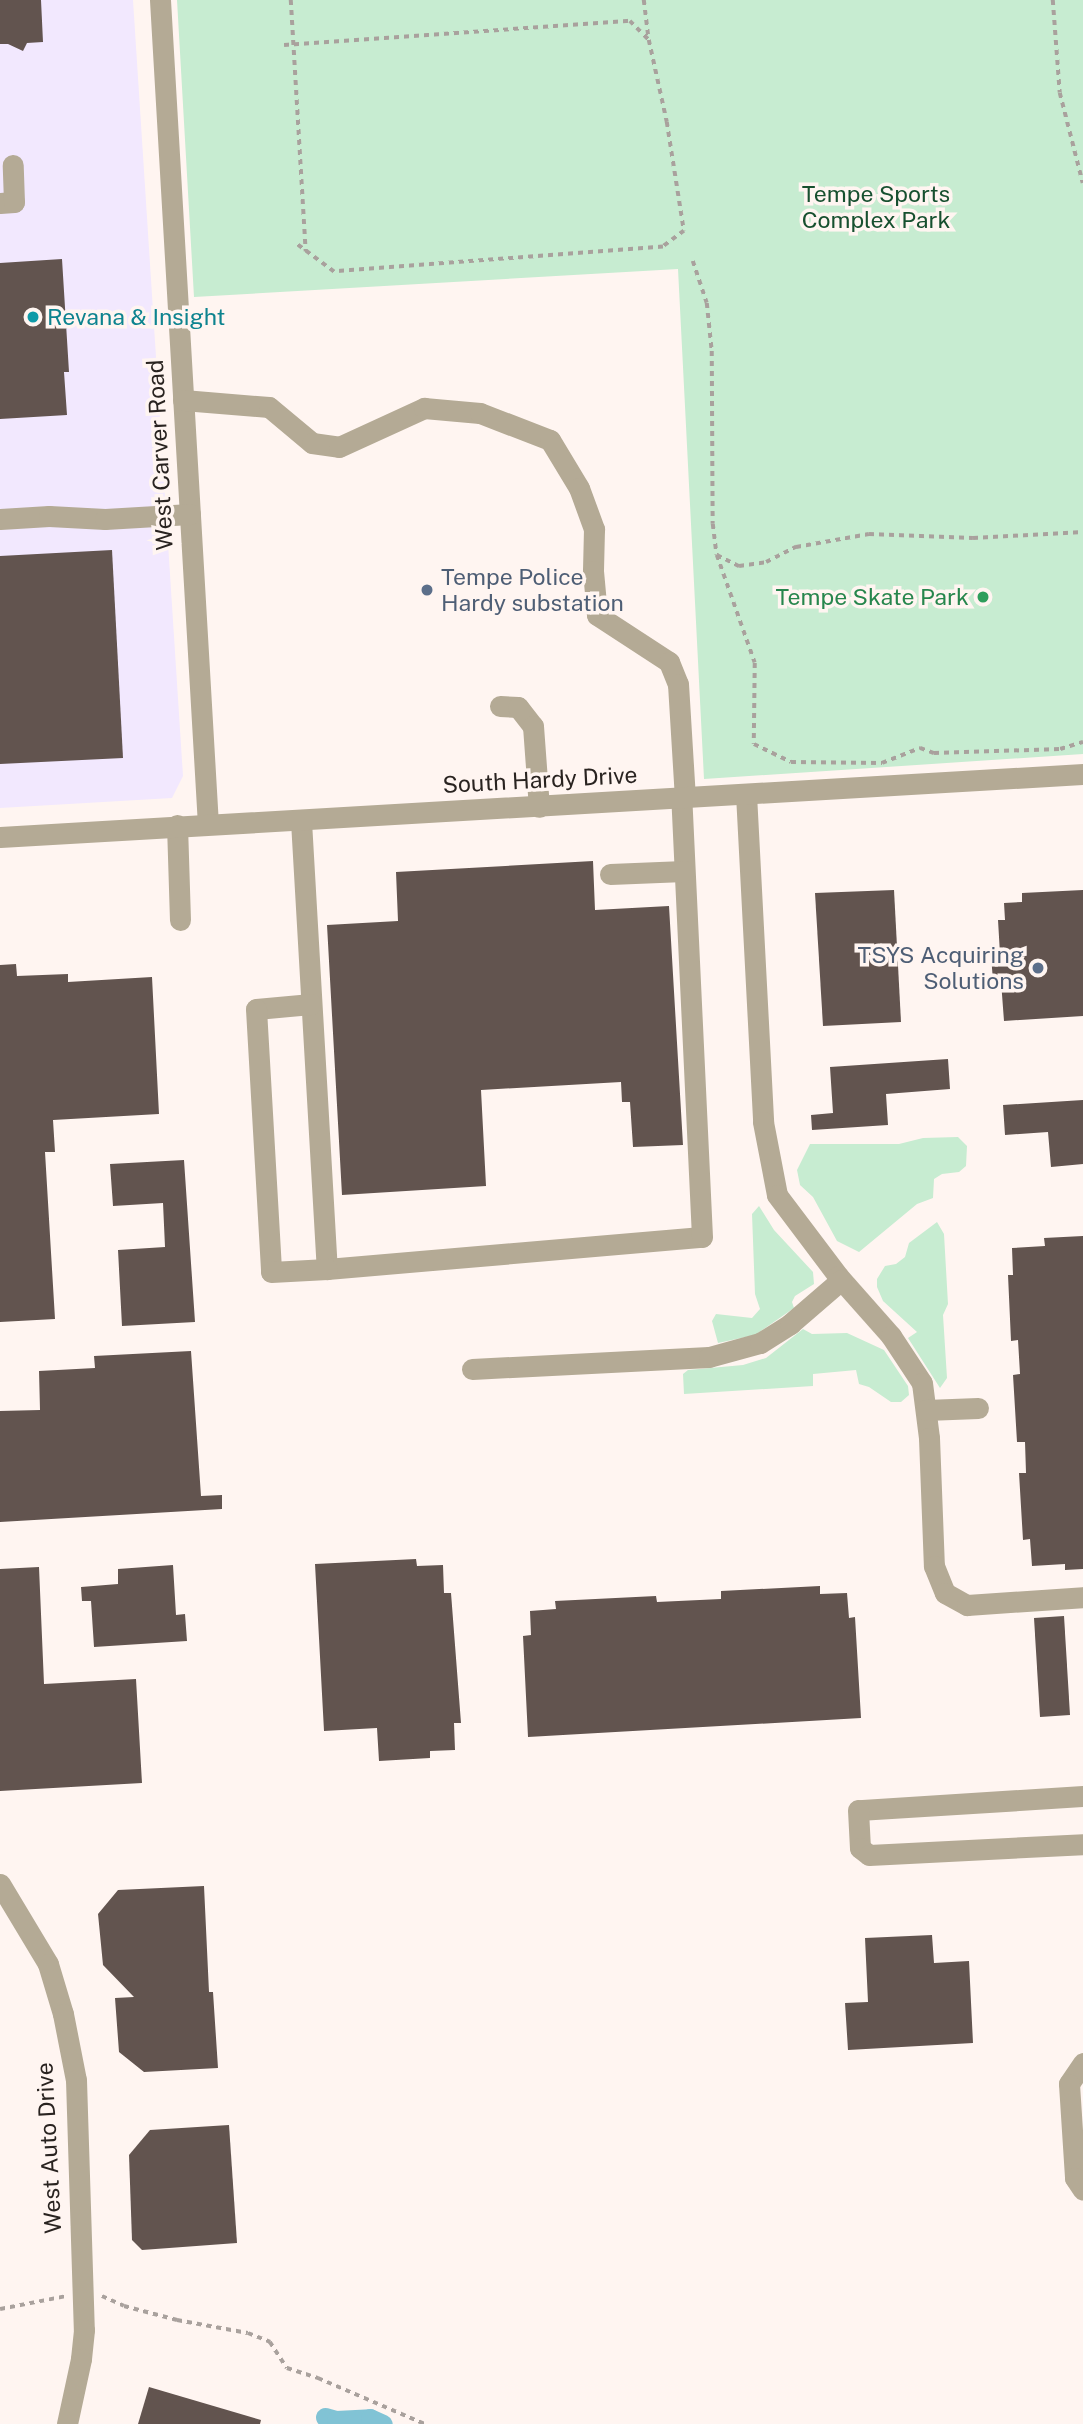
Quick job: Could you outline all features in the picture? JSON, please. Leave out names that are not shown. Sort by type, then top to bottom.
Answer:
[{"type":"street","name":"West Carver Road","points":[[160,0],[208,824]]},
{"type":"street","points":[[7,202],[13,165]]},
{"type":"street","points":[[183,400],[269,407],[312,443],[339,447],[424,408],[480,413],[550,440],[579,488],[594,528],[593,571],[597,615],[669,662],[678,684],[684,871],[702,1237],[271,1272],[256,1009],[311,1003]]},
{"type":"street","points":[[0,519],[105,519],[190,514]]},
{"type":"street","points":[[500,706],[518,707],[533,726],[539,807]]},
{"type":"street","name":"South Hardy Drive","points":[[0,837],[1083,774]]},
{"type":"street","points":[[746,794],[762,1122],[777,1195],[841,1280],[891,1336],[922,1383],[926,1410],[934,1566],[945,1593],[967,1605],[1083,1597]]},
{"type":"street","points":[[302,821],[327,1269]]},
{"type":"street","points":[[177,825],[180,920]]},
{"type":"street","points":[[610,874],[684,871]]},
{"type":"street","points":[[472,1369],[709,1357],[760,1343],[790,1324],[841,1280]]},
{"type":"street","points":[[926,1410],[978,1408]]},
{"type":"street","points":[[1083,1796],[858,1810],[860,1847],[869,1855],[1083,1844]]},
{"type":"street","name":"West Auto Drive","points":[[0,1884],[17,1908],[48,1964],[63,2014],[76,2080],[82,2296],[81,2359],[67,2424]]},
{"type":"street","points":[[1083,2063],[1069,2084],[1074,2178],[1083,2190]]},
{"type":"path","points":[[291,0],[306,252]]},
{"type":"path","points":[[295,243],[334,272],[663,247],[684,231],[644,0]]},
{"type":"path","points":[[1053,0],[1060,93],[1083,183]]},
{"type":"path","points":[[284,46],[630,20],[649,40]]},
{"type":"path","points":[[693,261],[707,303],[712,351],[711,464],[717,555],[755,663],[754,744],[791,762],[882,763],[919,748],[934,753],[1060,749],[1083,742]]},
{"type":"path","points":[[717,555],[738,566],[766,562],[796,547],[869,534],[973,538],[1083,532]]},
{"type":"path","points":[[0,2309],[53,2296],[82,2296]]},
{"type":"path","points":[[124,2306],[248,2333],[270,2342],[288,2368],[425,2424]]},
{"type":"shaded area","points":[[0,0],[133,0],[183,776],[172,798],[0,808]]},
{"type":"green space","name":"Tempe Sports Complex Park","points":[[177,0],[1083,0],[1083,754],[704,779],[678,269],[194,297]]},
{"type":"green space","points":[[958,1137],[967,1146],[966,1166],[959,1172],[942,1174],[934,1179],[933,1198],[917,1204],[859,1252],[837,1241],[813,1197],[800,1185],[797,1170],[810,1144],[899,1144],[923,1138]]},
{"type":"green space","points":[[759,1206],[774,1230],[813,1272],[814,1284],[795,1296],[792,1302],[794,1308],[755,1335],[718,1343],[712,1321],[716,1314],[752,1318],[760,1309],[755,1294],[752,1214]]},
{"type":"green space","points":[[937,1222],[944,1234],[948,1304],[943,1315],[947,1378],[940,1388],[908,1338],[917,1332],[883,1301],[877,1287],[877,1279],[885,1266],[896,1264],[905,1257],[909,1243]]},
{"type":"green space","points":[[803,1329],[812,1334],[847,1333],[884,1350],[908,1386],[909,1395],[901,1402],[891,1402],[869,1387],[859,1384],[856,1370],[813,1374],[813,1386],[684,1394],[683,1374],[688,1370],[743,1365],[766,1358]]},
{"type":"building","points":[[0,0],[41,0],[43,42],[27,43],[23,51],[8,44],[0,44]]},
{"type":"building","name":"Revana & Insight","points":[[62,259],[69,372],[64,372],[67,415],[0,419],[0,263]]},
{"type":"building","points":[[112,550],[123,758],[0,764],[0,556]]},
{"type":"building","points":[[593,861],[595,910],[669,906],[683,1145],[633,1147],[630,1102],[622,1102],[621,1082],[481,1090],[486,1186],[342,1195],[327,925],[398,921],[396,872]]},
{"type":"building","points":[[894,890],[901,1022],[823,1026],[815,893]]},
{"type":"building","name":"TSYS Acquiring Solutions","points":[[1083,890],[1083,1016],[1004,1021],[1001,981],[993,981],[991,955],[1000,954],[998,920],[1005,920],[1004,903],[1022,902],[1022,893]]},
{"type":"building","points":[[16,964],[17,976],[68,974],[68,982],[152,977],[159,1114],[53,1120],[55,1152],[45,1152],[55,1319],[0,1322],[0,965]]},
{"type":"building","points":[[948,1059],[950,1089],[886,1094],[888,1125],[812,1130],[811,1115],[833,1113],[830,1067]]},
{"type":"building","points":[[1083,1100],[1083,1164],[1051,1167],[1048,1132],[1005,1135],[1003,1105]]},
{"type":"building","points":[[184,1160],[195,1322],[122,1326],[118,1250],[165,1247],[163,1203],[113,1206],[110,1164]]},
{"type":"building","points":[[1083,1236],[1083,1569],[1065,1570],[1065,1564],[1032,1566],[1030,1539],[1023,1540],[1019,1473],[1026,1473],[1025,1442],[1017,1442],[1013,1375],[1020,1374],[1018,1340],[1011,1341],[1008,1275],[1013,1275],[1012,1248],[1045,1246],[1044,1238]]},
{"type":"building","points":[[191,1351],[201,1496],[222,1495],[222,1509],[0,1522],[0,1411],[40,1410],[39,1371],[95,1368],[94,1356]]},
{"type":"building","points":[[416,1559],[417,1566],[443,1565],[444,1593],[451,1593],[461,1723],[454,1723],[455,1750],[430,1751],[430,1758],[379,1761],[377,1728],[324,1731],[315,1564]]},
{"type":"building","points":[[173,1565],[176,1615],[185,1614],[187,1641],[94,1647],[91,1601],[82,1601],[81,1587],[118,1584],[118,1569]]},
{"type":"building","points":[[39,1567],[44,1684],[136,1679],[142,1783],[0,1791],[0,1569]]},
{"type":"building","points":[[820,1586],[820,1594],[847,1593],[849,1618],[855,1617],[861,1718],[528,1737],[523,1636],[531,1635],[530,1611],[556,1609],[555,1601],[656,1596],[657,1602],[721,1599],[721,1591]]},
{"type":"building","points":[[1064,1616],[1070,1715],[1040,1717],[1034,1618]]},
{"type":"building","points":[[204,1886],[209,1992],[213,1992],[218,2068],[144,2072],[119,2052],[115,1998],[134,1997],[103,1965],[98,1914],[118,1890]]},
{"type":"building","points":[[932,1935],[934,1963],[969,1961],[973,2043],[848,2050],[845,2003],[868,2002],[865,1938]]},
{"type":"building","points":[[229,2125],[237,2243],[142,2250],[132,2240],[129,2155],[150,2130]]},
{"type":"building","points":[[149,2387],[261,2420],[260,2424],[138,2424]]},
{"type":"waterway","points":[[325,2417],[336,2420],[370,2418],[383,2424]]},
{"type":"place","name":"Revana & Insight","points":[[33,317]]},
{"type":"place","name":"Tempe Police Hardy substation","points":[[427,590]]},
{"type":"place","name":"Tempe Skate Park","points":[[983,597]]},
{"type":"place","name":"TSYS Acquiring Solutions","points":[[1038,968]]}]
